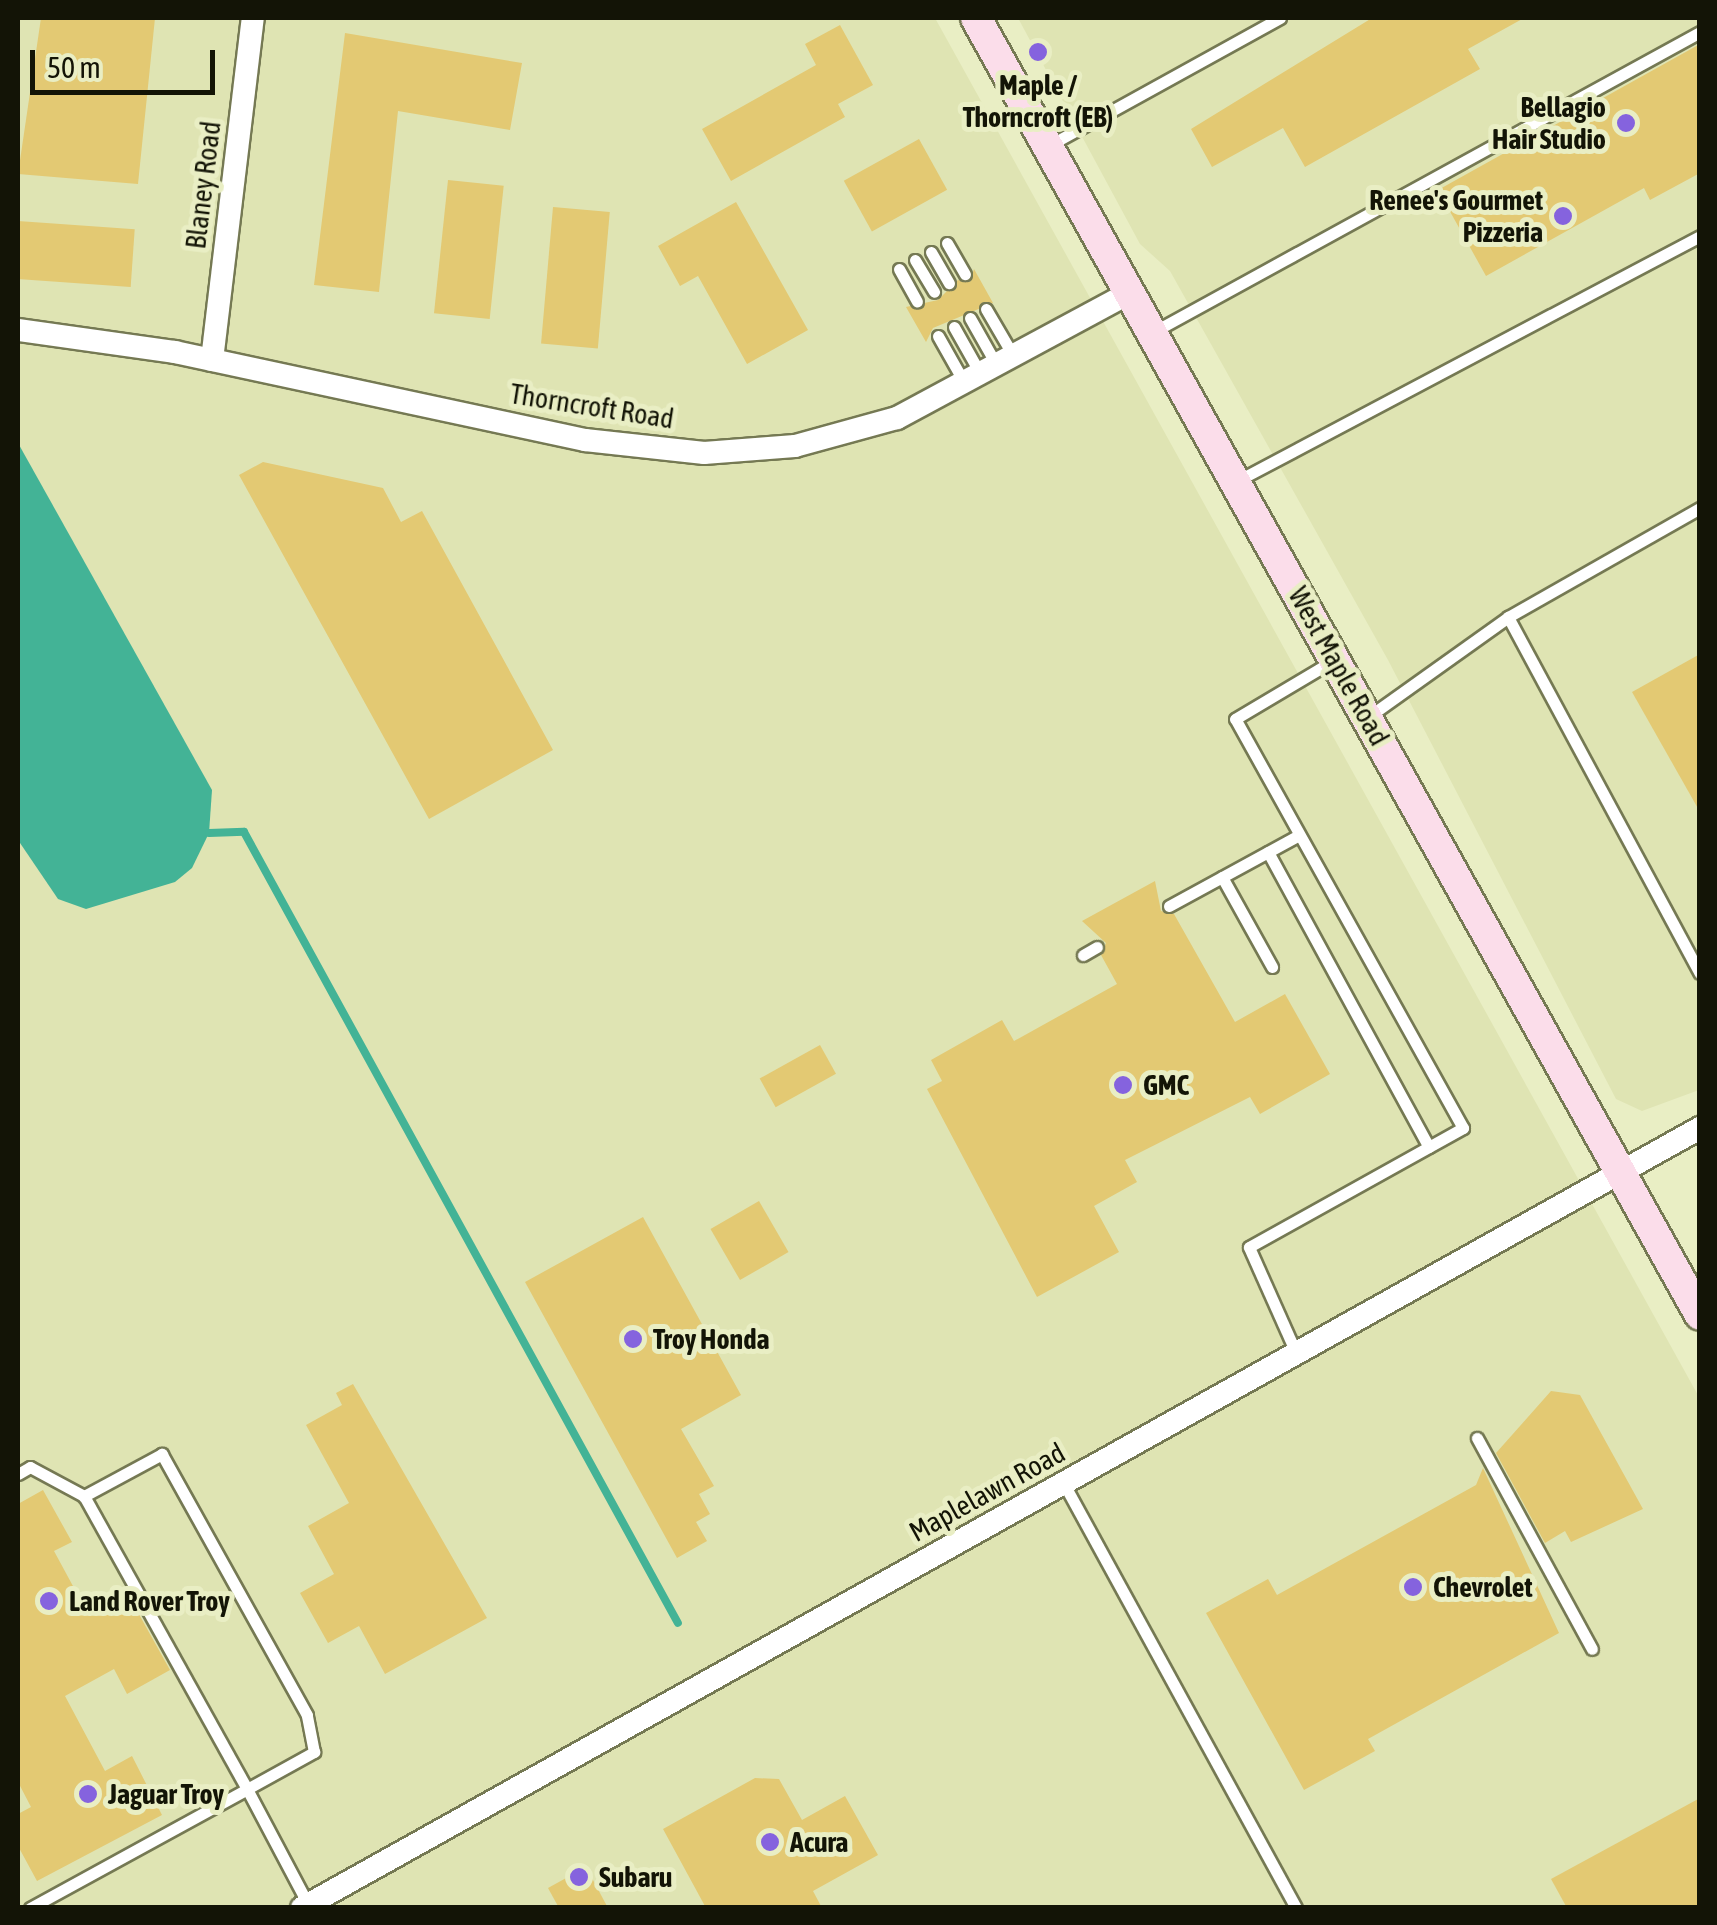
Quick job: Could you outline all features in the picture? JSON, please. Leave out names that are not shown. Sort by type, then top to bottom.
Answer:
[{"type":"main road","name":"West Maple Road","points":[[976,18],[1700,1315]]},
{"type":"street","name":"Blaney Road","points":[[212,360],[253,18]]},
{"type":"street","name":"Thorncroft Road","points":[[18,330],[212,360],[585,440],[704,452],[829,439],[990,373],[1129,293]]},
{"type":"street","name":"Maplelawn Road","points":[[305,1906],[1700,1128]]},
{"type":"lane","points":[[1048,146],[1280,18]]},
{"type":"lane","points":[[1152,333],[1700,32]]},
{"type":"lane","points":[[1235,482],[1700,236]]},
{"type":"lane","points":[[947,242],[965,274]]},
{"type":"lane","points":[[931,252],[949,282]]},
{"type":"lane","points":[[915,260],[934,292]]},
{"type":"lane","points":[[899,269],[917,300]]},
{"type":"lane","points":[[986,309],[990,373]]},
{"type":"lane","points":[[970,318],[990,373]]},
{"type":"lane","points":[[954,327],[990,373]]},
{"type":"lane","points":[[938,336],[990,373]]},
{"type":"lane","points":[[1368,717],[1508,616],[1700,508]]},
{"type":"lane","points":[[1508,616],[1700,973]]},
{"type":"lane","points":[[1298,1355],[1249,1247],[1463,1128],[1235,720],[1335,660]]},
{"type":"lane","points":[[1169,906],[1299,835]]},
{"type":"lane","points":[[1268,852],[1429,1147]]},
{"type":"lane","points":[[1222,877],[1272,966]]},
{"type":"lane","points":[[1084,955],[1097,948]]},
{"type":"lane","points":[[1477,1438],[1592,1648]]},
{"type":"lane","points":[[18,1891],[29,1906],[314,1752],[306,1715],[162,1454],[84,1496]]},
{"type":"lane","points":[[18,1474],[30,1467],[84,1496],[246,1789],[305,1906]]},
{"type":"lane","points":[[1064,1484],[1296,1908]]},
{"type":"shaded area","points":[[18,18],[935,18],[1699,1397],[1699,1907],[18,1907]]},
{"type":"shaded area","points":[[1018,18],[1699,18],[1699,1090],[1642,1111],[1616,1099],[1388,660],[1170,271],[1140,244]]},
{"type":"water","points":[[18,443],[212,790],[209,833],[192,868],[175,882],[86,909],[58,899],[18,840]]},
{"type":"building","points":[[41,18],[155,18],[138,184],[18,174]]},
{"type":"building","points":[[1372,18],[1524,18],[1468,49],[1480,69],[1305,167],[1283,128],[1212,167],[1191,129]]},
{"type":"building","points":[[840,25],[873,85],[838,104],[845,117],[731,181],[702,129],[816,65],[805,44]]},
{"type":"building","points":[[345,33],[522,63],[510,130],[398,111],[379,292],[314,285]]},
{"type":"building","points":[[1700,44],[1700,173],[1650,200],[1644,188],[1486,276],[1438,190]]},
{"type":"building","points":[[919,139],[947,190],[872,231],[844,181]]},
{"type":"building","points":[[448,180],[504,186],[490,319],[434,313]]},
{"type":"building","points":[[736,202],[808,330],[747,364],[698,276],[680,286],[658,246]]},
{"type":"building","points":[[553,207],[610,212],[598,348],[541,343]]},
{"type":"building","points":[[18,221],[135,229],[131,287],[18,279]]},
{"type":"building","points":[[974,269],[993,303],[933,328],[926,342],[906,307],[938,300],[958,280],[970,282]]},
{"type":"building","points":[[263,462],[383,488],[401,522],[422,511],[553,750],[429,819],[239,475]]},
{"type":"building","points":[[1700,654],[1700,812],[1632,692]]},
{"type":"building","name":"GMC","points":[[1155,881],[1161,911],[1174,914],[1235,1022],[1285,994],[1330,1074],[1260,1114],[1250,1097],[1125,1160],[1137,1182],[1094,1206],[1119,1252],[1037,1297],[927,1089],[942,1081],[931,1060],[1002,1020],[1014,1041],[1117,984],[1101,955],[1106,943],[1082,921]]},
{"type":"building","points":[[820,1045],[836,1074],[776,1107],[760,1078]]},
{"type":"building","points":[[759,1201],[789,1252],[740,1280],[711,1229]]},
{"type":"building","name":"Troy Honda","points":[[643,1217],[741,1395],[681,1429],[714,1486],[699,1494],[710,1514],[696,1522],[707,1541],[677,1558],[525,1282]]},
{"type":"building","points":[[353,1384],[487,1618],[385,1674],[359,1626],[328,1643],[300,1593],[334,1574],[308,1526],[349,1503],[306,1425],[342,1405],[336,1393]]},
{"type":"building","points":[[1551,1391],[1580,1395],[1643,1509],[1571,1542],[1565,1531],[1545,1543],[1496,1453]]},
{"type":"building","name":"Chevrolet","points":[[1483,1468],[1559,1633],[1368,1739],[1375,1751],[1304,1790],[1206,1613],[1268,1579],[1277,1595],[1476,1485]]},
{"type":"building","points":[[43,1490],[72,1542],[54,1551],[87,1612],[126,1591],[170,1670],[127,1694],[114,1669],[65,1696],[105,1771],[132,1756],[162,1815],[37,1881],[18,1846],[18,1814],[31,1807],[18,1782],[18,1504]]},
{"type":"building","name":"Acura","points":[[755,1778],[779,1779],[802,1820],[845,1796],[878,1855],[813,1891],[822,1908],[706,1908],[663,1829]]},
{"type":"building","points":[[1700,1798],[1700,1908],[1567,1908],[1551,1879]]},
{"type":"building","name":"Subaru","points":[[586,1867],[608,1908],[559,1908],[548,1888]]},
{"type":"waterway","points":[[209,833],[244,832],[678,1623]]},
{"type":"place","name":"Maple / Thorncroft (EB)","points":[[1038,52]]},
{"type":"place","name":"Bellagio Hair Studio","points":[[1626,123]]},
{"type":"place","name":"Renee's Gourmet Pizzeria","points":[[1563,216]]},
{"type":"place","name":"GMC","points":[[1123,1085]]},
{"type":"place","name":"Troy Honda","points":[[633,1339]]},
{"type":"place","name":"Chevrolet","points":[[1413,1587]]},
{"type":"place","name":"Land Rover Troy","points":[[49,1601]]},
{"type":"place","name":"Jaguar Troy","points":[[88,1794]]},
{"type":"place","name":"Acura","points":[[770,1842]]},
{"type":"place","name":"Subaru","points":[[579,1877]]}]
